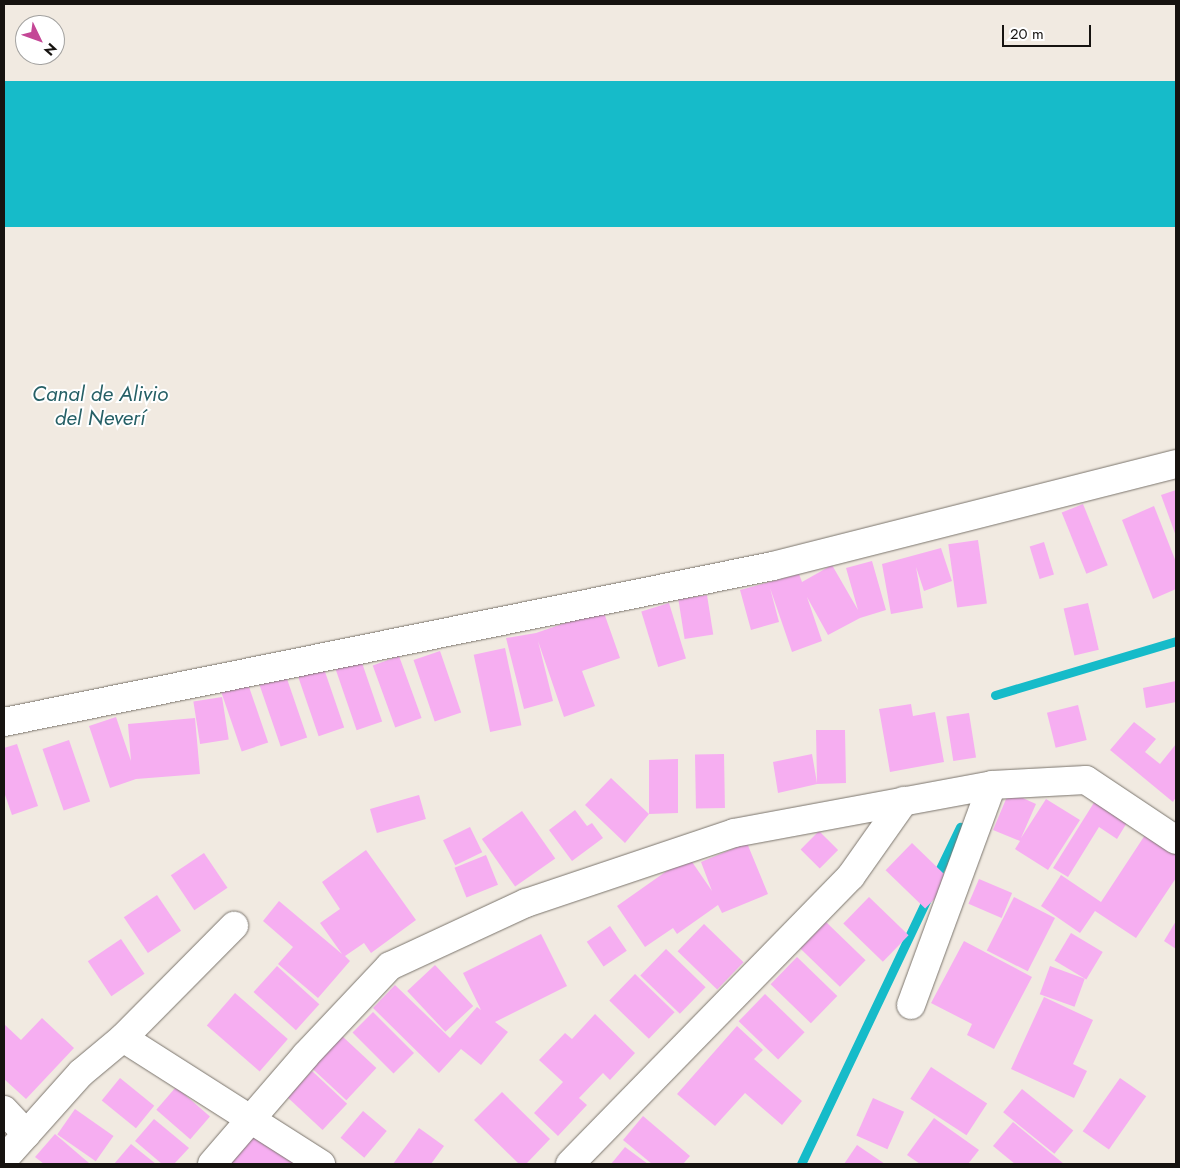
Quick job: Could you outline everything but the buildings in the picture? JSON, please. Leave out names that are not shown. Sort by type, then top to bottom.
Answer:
[{"type":"street","points":[[4,722],[773,566],[1176,464]]},
{"type":"street","points":[[212,1164],[390,966],[526,903],[734,833],[992,785],[1086,780],[1176,840]]},
{"type":"street","points":[[911,1005],[992,785]]},
{"type":"street","points":[[570,1164],[851,876],[904,801]]},
{"type":"street","points":[[4,1159],[81,1072],[122,1038],[234,926]]},
{"type":"street","points":[[122,1038],[321,1164]]},
{"type":"street","points":[[4,1110],[26,1134]]},
{"type":"water","points":[[4,81],[1176,81],[1176,227],[4,227]]},
{"type":"waterway","points":[[995,695],[1176,641]]},
{"type":"waterway","points":[[935,879],[960,827]]},
{"type":"waterway","points":[[801,1164],[928,896]]},
{"type":"water label","name":"Canal de Alivio del Neverí","points":[[100,406]]}]
